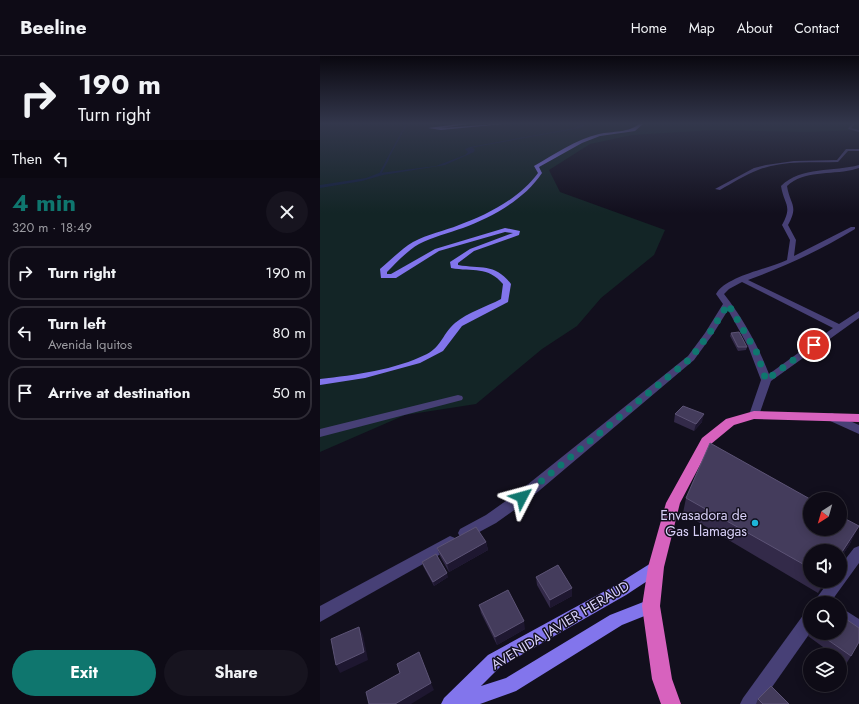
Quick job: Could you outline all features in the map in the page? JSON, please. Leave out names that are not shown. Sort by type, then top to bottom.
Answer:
[{"type":"highway","points":[[671,704],[662,679],[651,606],[656,566],[673,503],[706,441],[730,422],[754,416],[859,418]]},
{"type":"main road","points":[[320,382],[342,381],[381,372],[426,358],[440,349],[458,325],[505,300],[507,284],[494,270],[459,267],[454,266],[454,262],[472,250],[517,234],[517,231],[505,230],[437,250],[393,276],[384,276],[384,271],[414,244],[431,235],[477,220],[525,191],[536,181],[540,174],[536,167],[559,153]]},
{"type":"main road","name":"AVENIDA JAVIER HERAUD","points":[[450,704],[494,661],[621,590],[656,566]]},
{"type":"main road","name":"AVENIDA JAVIER HERAUD","points":[[454,704],[510,685],[616,620],[651,606]]},
{"type":"street","points":[[718,189],[756,169],[788,163],[838,161],[844,153]]},
{"type":"street","points":[[790,261],[793,240],[784,225],[791,214],[791,205],[784,194],[784,186],[793,178],[830,171],[848,170],[859,166]]},
{"type":"street","points":[[766,380],[757,353],[728,304],[720,294],[721,292],[724,288],[775,269],[829,242],[853,228]]},
{"type":"street","points":[[743,280],[839,328]]},
{"type":"street","points":[[320,614],[491,519],[522,497],[691,358],[709,334],[728,304]]},
{"type":"street","points":[[754,416],[766,380],[859,315]]},
{"type":"street","points":[[320,433],[458,398]]},
{"type":"street","points":[[832,417],[859,430]]},
{"type":"street","points":[[847,568],[859,552]]},
{"type":"street","points":[[847,620],[859,628]]},
{"type":"street","points":[[748,704],[803,629]]},
{"type":"shaded area","points":[[320,153],[575,153],[549,170],[560,192],[665,230],[654,255],[601,298],[577,326],[542,349],[476,404],[405,415],[320,452]]},
{"type":"water","points":[[467,153],[471,153],[445,165],[383,175],[362,181],[320,188],[320,185],[366,178],[379,173],[436,166]]},
{"type":"building","points":[[739,332],[747,347],[738,347],[731,333]]},
{"type":"building","points":[[683,406],[704,414],[696,424],[675,414]]},
{"type":"building","name":"Envasadora de Gas Llamagas","points":[[710,443],[803,495],[803,536],[847,536],[847,520],[859,526],[847,544],[803,544],[803,564],[686,498]]},
{"type":"building","points":[[476,527],[486,542],[447,564],[437,548]]},
{"type":"building","points":[[436,554],[447,573],[433,582],[422,562]]},
{"type":"building","points":[[558,565],[572,588],[550,600],[536,577]]},
{"type":"building","points":[[508,590],[524,621],[495,637],[479,605]]},
{"type":"building","points":[[847,620],[859,628],[859,642],[851,656],[847,653],[847,648],[840,648],[828,640],[847,640]]},
{"type":"building","points":[[359,627],[364,652],[336,665],[331,639]]},
{"type":"building","points":[[419,652],[431,683],[395,704],[369,704],[366,692],[400,673],[397,664]]},
{"type":"building","points":[[771,686],[789,704],[763,704],[758,699]]},
{"type":"waterway","points":[[387,160],[391,153]]},
{"type":"waterway","points":[[380,174],[388,159]]},
{"type":"place","name":"Envasadora de Gas Llamagas","points":[[755,523]]},
{"type":"route","points":[[522,497],[691,358],[709,334],[728,304],[757,353],[766,380],[814,345]]}]
